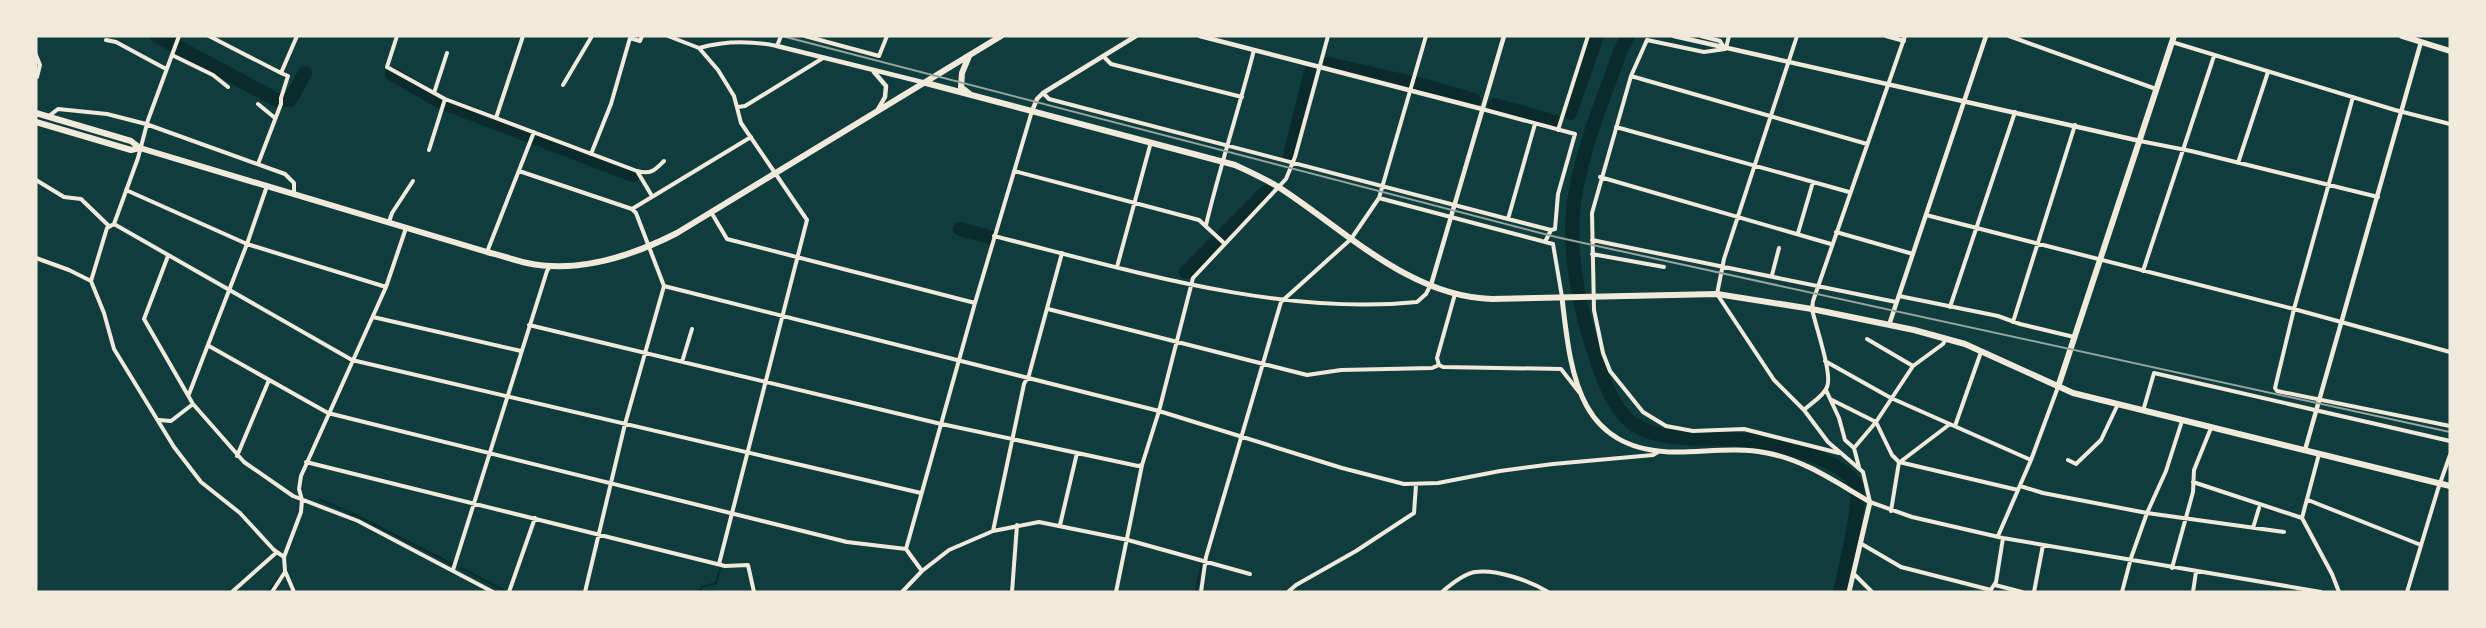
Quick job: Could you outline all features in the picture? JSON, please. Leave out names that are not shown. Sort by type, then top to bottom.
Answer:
[{"type":"main road","points":[[2403,36],[2422,39],[2450,51]]},
{"type":"main road","points":[[36,113],[131,141],[140,148],[294,195],[529,263],[551,265],[604,261],[631,254],[677,233],[998,37]]},
{"type":"main road","points":[[2058,387],[2173,39]]},
{"type":"main road","points":[[969,56],[962,73],[961,87],[973,96]]},
{"type":"main road","points":[[926,83],[1223,160],[1280,188],[1399,270],[1455,294],[1492,300],[1717,294],[1812,309],[1946,339],[1982,351],[2058,387],[2118,405],[2450,486]]},
{"type":"main road","points":[[36,122],[131,150],[140,148]]},
{"type":"main road","points":[[1564,298],[1571,366],[1579,392],[1593,416],[1615,437],[1630,445],[1658,452],[1746,450],[1769,453],[1808,467],[1868,501],[1849,592]]},
{"type":"street","points":[[91,281],[126,190],[179,36]]},
{"type":"street","points":[[209,36],[288,76],[274,125],[258,164]]},
{"type":"street","points":[[281,73],[297,36]]},
{"type":"street","points":[[397,36],[387,67],[445,99],[496,118],[533,136],[646,174],[654,172],[664,161]]},
{"type":"street","points":[[496,118],[523,36]]},
{"type":"street","points":[[563,85],[592,36]]},
{"type":"street","points":[[591,154],[611,104],[630,38],[640,41],[642,36]]},
{"type":"street","points":[[668,36],[699,48],[724,78],[738,106],[741,123],[807,220],[719,564]]},
{"type":"street","points":[[777,46],[781,36]]},
{"type":"street","points":[[805,36],[879,56],[887,36]]},
{"type":"street","points":[[828,42],[830,36]]},
{"type":"street","points":[[906,549],[994,236],[1037,99],[1042,93],[1136,36]]},
{"type":"street","points":[[1200,36],[1575,134],[1558,194],[1555,229],[1551,230],[1545,242]]},
{"type":"street","points":[[1116,592],[1142,465],[1159,411],[1191,284],[1195,275],[1221,241],[1280,188],[1294,162],[1328,36]]},
{"type":"street","points":[[1201,592],[1206,561],[1281,302],[1351,239],[1379,198],[1426,36]]},
{"type":"street","points":[[994,236],[1191,284],[1322,304],[1412,302],[1421,299],[1431,285],[1504,36]]},
{"type":"street","points":[[1558,130],[1588,36]]},
{"type":"street","points":[[1674,36],[1965,100],[2378,196]]},
{"type":"street","points":[[1701,36],[1720,41],[1725,49]]},
{"type":"street","points":[[1725,49],[1729,36]]},
{"type":"street","points":[[1797,36],[1722,266],[1717,294],[1780,387],[1804,410],[1840,453],[1859,467]]},
{"type":"street","points":[[1804,410],[1826,390],[1828,384],[1812,309],[1817,285],[1904,38],[1886,36]]},
{"type":"street","points":[[1888,325],[1986,36]]},
{"type":"street","points":[[2009,36],[2157,90]]},
{"type":"street","points":[[2173,39],[2214,56],[2450,124]]},
{"type":"street","points":[[2305,450],[2422,39]]},
{"type":"street","points":[[106,40],[116,42],[166,69]]},
{"type":"street","points":[[1725,49],[1704,52],[1647,40],[1631,76],[1600,177],[1592,213],[1593,297],[1598,330],[1610,371],[1632,400],[1656,422],[1693,431],[1744,429],[1840,453]]},
{"type":"street","points":[[699,48],[724,44],[761,43],[926,83]]},
{"type":"street","points":[[1206,226],[1254,50]]},
{"type":"street","points":[[434,93],[447,53]]},
{"type":"street","points":[[36,55],[40,64],[36,77]]},
{"type":"street","points":[[172,55],[213,75],[228,87]]},
{"type":"street","points":[[1103,56],[1111,64],[1242,97]]},
{"type":"street","points":[[2144,271],[2214,56]]},
{"type":"street","points":[[738,106],[745,106],[823,58]]},
{"type":"street","points":[[871,69],[880,76],[886,86],[885,97],[876,113]]},
{"type":"street","points":[[2238,163],[2268,72]]},
{"type":"street","points":[[1631,76],[1867,144]]},
{"type":"street","points":[[1042,93],[1049,99],[1551,230]]},
{"type":"street","points":[[2353,97],[2294,309],[2275,388],[2277,391],[2450,426]]},
{"type":"street","points":[[429,150],[445,99]]},
{"type":"street","points":[[258,104],[275,118]]},
{"type":"street","points":[[48,117],[58,109],[107,114],[147,124],[288,176],[294,183],[294,195]]},
{"type":"street","points":[[1950,307],[2015,112]]},
{"type":"street","points":[[1508,219],[1535,124]]},
{"type":"street","points":[[2013,322],[2075,125]]},
{"type":"street","points":[[1616,127],[1850,192]]},
{"type":"street","points":[[487,252],[533,136]]},
{"type":"street","points":[[632,209],[751,137]]},
{"type":"street","points":[[1117,267],[1151,141]]},
{"type":"street","points":[[519,171],[632,209],[636,213],[664,286],[625,424],[585,592]]},
{"type":"street","points":[[637,171],[652,196]]},
{"type":"street","points":[[1014,171],[1199,220],[1221,241]]},
{"type":"street","points":[[1600,177],[1831,244]]},
{"type":"street","points":[[36,187],[38,181],[64,197],[81,199],[112,225],[352,360],[921,493]]},
{"type":"street","points":[[389,223],[392,213],[413,181]]},
{"type":"street","points":[[1798,233],[1813,182]]},
{"type":"street","points":[[189,395],[267,186]]},
{"type":"street","points":[[126,190],[247,244],[386,287]]},
{"type":"street","points":[[1379,198],[1553,244],[1564,298]]},
{"type":"street","points":[[711,212],[727,239],[975,303]]},
{"type":"street","points":[[1926,215],[2294,309],[2450,352]]},
{"type":"street","points":[[294,592],[285,571],[284,557],[301,512],[302,500],[299,489],[306,462],[386,287],[406,228]]},
{"type":"street","points":[[1836,232],[1913,254]]},
{"type":"street","points":[[1592,240],[1896,302]]},
{"type":"street","points":[[1772,275],[1779,248]]},
{"type":"street","points":[[993,531],[1024,384],[1048,309],[1062,253]]},
{"type":"street","points":[[1592,254],[1664,267]]},
{"type":"street","points":[[168,256],[144,319],[193,404],[237,456],[288,493],[358,521],[493,592]]},
{"type":"street","points":[[36,258],[91,281],[104,313],[111,343],[174,447],[201,482],[240,513],[284,557]]},
{"type":"street","points":[[453,570],[529,325],[551,265]]},
{"type":"street","points":[[664,286],[783,314],[959,362],[1159,411],[1377,478],[1416,485],[1511,470],[1653,455],[1658,452]]},
{"type":"street","points":[[1439,365],[1437,358],[1455,294]]},
{"type":"street","points":[[1899,296],[1998,316],[2013,322],[2075,337]]},
{"type":"street","points":[[1048,309],[1307,375],[1341,370],[1432,368],[1439,365],[1497,369],[1561,369],[1579,392]]},
{"type":"street","points":[[373,317],[521,351]]},
{"type":"street","points":[[529,325],[940,424],[1142,465]]},
{"type":"street","points":[[682,362],[692,329]]},
{"type":"street","points":[[1867,339],[1913,366]]},
{"type":"street","points":[[1854,448],[1876,422],[1913,366],[1943,344],[1946,339]]},
{"type":"street","points":[[209,346],[328,413],[847,542],[906,549],[922,571]]},
{"type":"street","points":[[1891,511],[1899,462],[1953,425],[1982,351]]},
{"type":"street","points":[[1825,362],[1891,398],[2031,460]]},
{"type":"street","points":[[2144,411],[2154,373],[2450,441]]},
{"type":"street","points":[[237,456],[268,380]]},
{"type":"street","points":[[1998,536],[2031,460],[2058,387]]},
{"type":"street","points":[[1826,390],[1832,400],[1845,440],[1854,448],[1859,467],[1866,479],[1868,501],[1891,511],[2003,538],[2321,592]]},
{"type":"street","points":[[1832,400],[1876,422],[1892,455],[1899,462],[2147,513],[2284,532]]},
{"type":"street","points":[[159,420],[171,421],[193,404]]},
{"type":"street","points":[[2068,460],[2076,464],[2097,444],[2118,405]]},
{"type":"street","points":[[2122,592],[2147,513],[2166,471],[2182,421]]},
{"type":"street","points":[[2172,568],[2184,517],[2193,492],[2194,470],[2211,428]]},
{"type":"street","points":[[1060,525],[1077,453]]},
{"type":"street","points":[[2302,518],[2319,453]]},
{"type":"street","points":[[2407,592],[2450,455]]},
{"type":"street","points":[[306,462],[725,566],[748,565],[754,592]]},
{"type":"street","points":[[2193,482],[2302,518],[2329,567],[2339,592]]},
{"type":"street","points":[[1288,592],[1414,513],[1416,485]]},
{"type":"street","points":[[2308,500],[2421,544]]},
{"type":"street","points":[[2253,528],[2259,508]]},
{"type":"street","points":[[509,592],[535,518]]},
{"type":"street","points":[[902,592],[922,571],[949,550],[993,531],[1039,522],[1128,540],[1250,574]]},
{"type":"street","points":[[1012,592],[1017,525]]},
{"type":"street","points":[[1860,543],[1900,567],[1990,591],[1995,585],[2003,538]]},
{"type":"street","points":[[2034,592],[2043,545]]},
{"type":"street","points":[[232,592],[277,552]]},
{"type":"street","points":[[272,592],[285,571]]},
{"type":"street","points":[[1442,592],[1474,572],[1503,574],[1536,584],[1548,592]]},
{"type":"street","points":[[2193,592],[2196,572]]},
{"type":"street","points":[[1852,573],[1872,592]]},
{"type":"street","points":[[2274,592],[2276,584]]},
{"type":"street","points":[[1995,585],[2022,592]]},
{"type":"waterway","points":[[157,36],[277,100],[290,100],[305,73]]},
{"type":"waterway","points":[[1570,113],[1597,36]]},
{"type":"waterway","points":[[1628,36],[1620,52],[1590,137],[1580,172],[1573,212],[1572,234],[1576,278],[1585,322],[1601,373],[1620,410],[1626,418],[1642,429],[1680,438],[1746,440],[1772,444],[1823,460],[1849,476],[1856,485],[1857,506],[1840,592]]},
{"type":"waterway","points":[[1329,64],[1408,82]]},
{"type":"waterway","points":[[1290,156],[1311,72]]},
{"type":"waterway","points":[[392,74],[441,102]]},
{"type":"waterway","points":[[1417,84],[1474,100]]},
{"type":"waterway","points":[[446,104],[633,175]]},
{"type":"waterway","points":[[1495,105],[1555,122]]},
{"type":"waterway","points":[[1186,272],[1266,192]]},
{"type":"waterway","points":[[960,229],[990,237]]},
{"type":"waterway","points":[[318,499],[358,516],[452,564]]},
{"type":"waterway","points":[[1196,592],[1202,562]]},
{"type":"waterway","points":[[461,568],[505,591]]},
{"type":"waterway","points":[[699,592],[702,587],[716,583],[720,569]]},
{"type":"waterway","points":[[268,592],[279,577]]},
{"type":"railway","points":[[782,36],[1556,237],[2450,432]]}]
